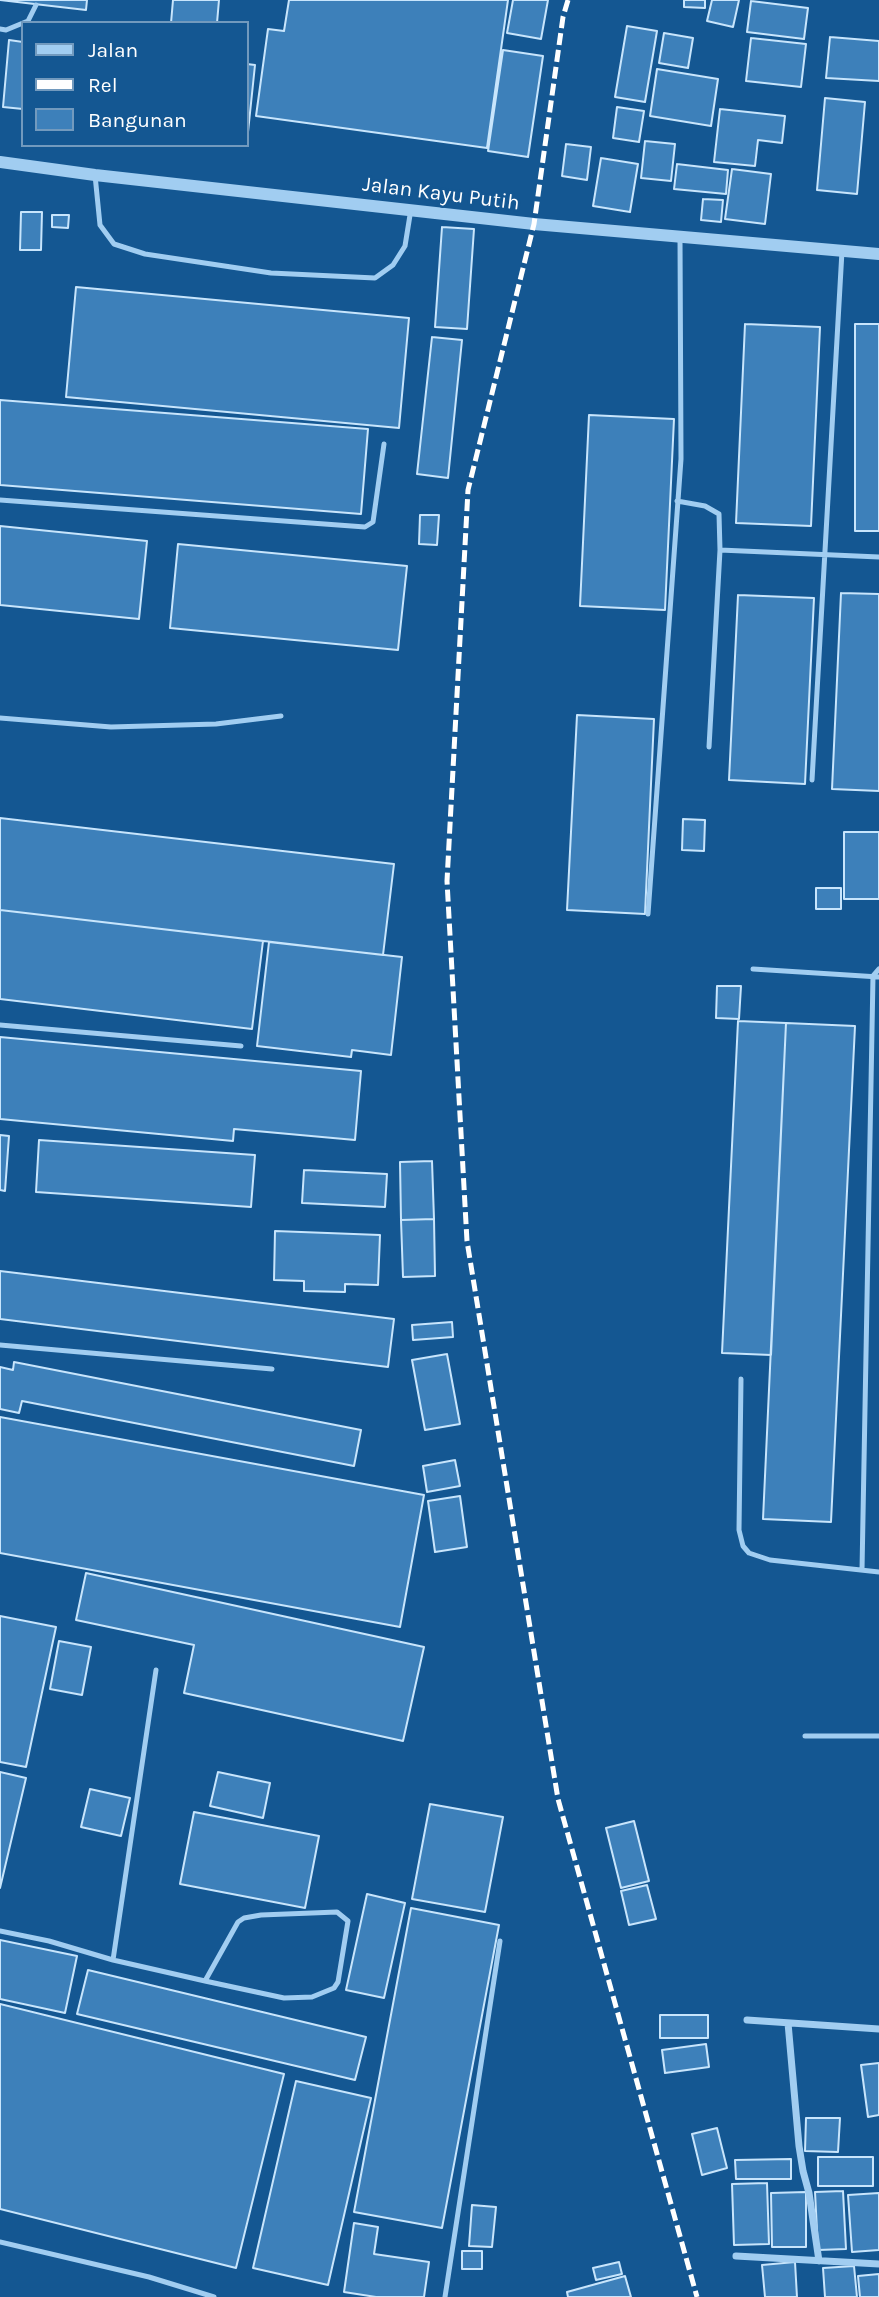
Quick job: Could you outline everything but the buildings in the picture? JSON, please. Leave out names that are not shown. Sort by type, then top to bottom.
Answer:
[{"type":"street","name":"Jalan Kayu Putih","points":[[0,162],[534,225],[879,254]]},
{"type":"street","points":[[747,2020],[879,2029]]},
{"type":"street","points":[[788,2023],[799,2146],[819,2261]]},
{"type":"street","points":[[736,2256],[879,2264]]},
{"type":"lane","points":[[28,21],[36,5]]},
{"type":"lane","points":[[0,29],[6,30],[21,24]]},
{"type":"lane","points":[[95,175],[100,225],[114,244],[145,254],[271,273],[375,278],[393,265],[405,246],[411,209]]},
{"type":"lane","points":[[648,914],[681,459],[680,238]]},
{"type":"lane","points":[[812,780],[842,251]]},
{"type":"lane","points":[[0,500],[365,527],[373,522],[384,444]]},
{"type":"lane","points":[[677,502],[705,506],[719,514],[720,550],[709,747]]},
{"type":"lane","points":[[720,550],[879,557]]},
{"type":"lane","points":[[0,718],[111,727],[216,724],[281,716]]},
{"type":"lane","points":[[753,969],[876,976]]},
{"type":"lane","points":[[862,1570],[876,976],[879,969]]},
{"type":"lane","points":[[0,1025],[241,1046]]},
{"type":"lane","points":[[0,1345],[272,1369]]},
{"type":"lane","points":[[741,1379],[738,1530],[743,1546],[750,1553],[770,1560],[879,1572]]},
{"type":"lane","points":[[113,1960],[156,1670]]},
{"type":"lane","points":[[805,1735],[879,1736]]},
{"type":"lane","points":[[0,1931],[48,1941],[113,1960],[205,1981],[284,1998],[312,1997],[334,1988],[338,1982],[348,1921],[337,1912],[261,1914],[244,1918],[238,1922],[205,1981]]},
{"type":"lane","points":[[445,2297],[500,1941]]},
{"type":"lane","points":[[0,2242],[149,2277],[214,2297]]},
{"type":"railway","points":[[568,0],[563,17],[534,224],[468,490],[447,881],[467,1241],[558,1799],[697,2297]]}]
